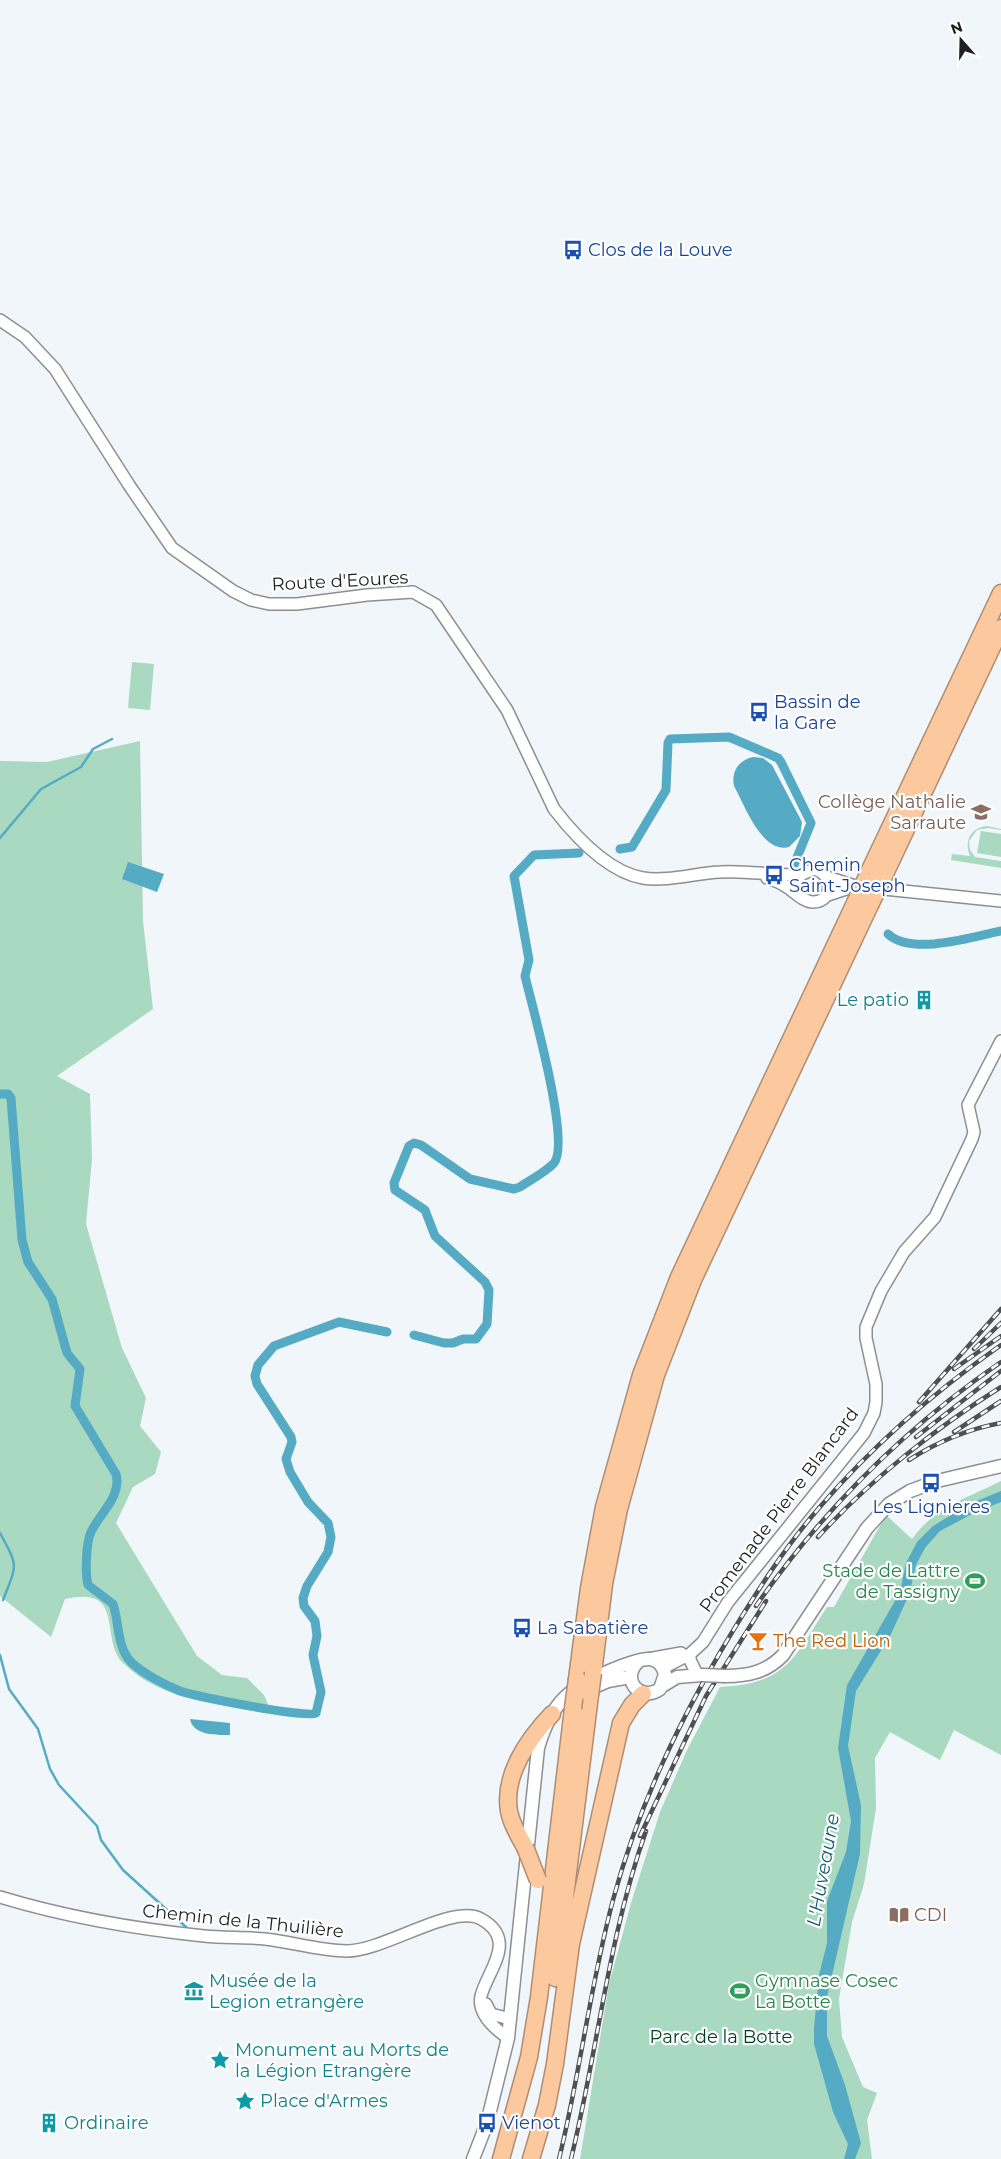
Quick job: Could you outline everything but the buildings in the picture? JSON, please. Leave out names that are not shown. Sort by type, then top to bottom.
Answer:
[{"type":"highway","points":[[522,2159],[537,2104],[545,2058],[604,1584],[619,1509],[656,1375],[693,1280],[1001,593]]},
{"type":"highway","points":[[876,874],[1001,628]]},
{"type":"highway","points":[[500,2159],[529,2057],[544,1959],[562,1709],[577,1679],[589,1588],[604,1508],[641,1374],[679,1277],[862,904]]},
{"type":"highway","points":[[531,2159],[549,2096],[571,1944],[620,1723],[632,1704],[643,1694]]},
{"type":"highway","points":[[500,2159],[526,2033],[538,1940],[541,1894],[538,1880],[509,1812],[508,1793],[518,1761],[536,1731],[562,1709]]},
{"type":"main road","points":[[473,2159],[486,2122],[508,2038],[538,1748],[570,1693],[587,1682],[643,1661],[657,1662],[664,1669],[726,1676],[757,1672],[772,1665],[783,1655],[867,1528],[889,1504],[910,1491],[937,1481],[1001,1466]]},
{"type":"main road","points":[[643,1661],[634,1666],[630,1677],[634,1688],[643,1694],[655,1693],[664,1684],[677,1677],[699,1674]]},
{"type":"main road","points":[[664,1669],[664,1684]]},
{"type":"main road","points":[[562,1709],[608,1681],[630,1677]]},
{"type":"street","name":"Route d'Eoures","points":[[0,320],[25,337],[55,368],[172,548],[232,591],[251,600],[269,604],[297,604],[398,592],[414,592],[436,605],[508,710],[554,809],[564,822],[598,854],[624,873],[645,878],[719,872],[800,875]]},
{"type":"street","points":[[855,886],[825,896],[816,902],[810,902],[801,896],[797,884],[800,875],[814,869],[819,870],[827,877],[855,886],[984,897],[1001,901]]},
{"type":"street","name":"Route d'Eoures","points":[[756,874],[784,885],[801,896]]},
{"type":"street","points":[[825,896],[829,889],[827,877]]},
{"type":"street","points":[[984,897],[1001,895]]},
{"type":"street","name":"Promenade Pierre Blancard","points":[[664,1669],[695,1650],[728,1602],[864,1433],[875,1408],[876,1393],[866,1327],[881,1291],[904,1252],[935,1217],[972,1139],[974,1132],[968,1105],[1001,1041]]},
{"type":"street","points":[[643,1661],[695,1650]]},
{"type":"street","points":[[695,1650],[690,1660],[699,1674]]},
{"type":"street","name":"Chemin de la Thuilière","points":[[0,1896],[36,1908],[141,1928],[206,1936],[263,1939],[349,1951],[397,1938],[451,1917],[471,1915],[488,1924],[499,1944],[497,1961],[481,1996]]},
{"type":"street","points":[[481,1996],[491,2014],[510,2019]]},
{"type":"street","points":[[481,1996],[482,2009],[486,2018],[496,2031],[508,2038]]},
{"type":"green space","points":[[132,662],[154,664],[150,710],[128,708]]},
{"type":"green space","points":[[140,741],[143,921],[153,1009],[57,1076],[90,1094],[92,1159],[86,1224],[122,1348],[146,1398],[140,1426],[161,1452],[155,1474],[133,1487],[116,1523],[197,1656],[222,1675],[247,1678],[264,1695],[272,1714],[193,1699],[155,1686],[138,1676],[123,1663],[116,1653],[108,1617],[104,1607],[97,1600],[84,1597],[65,1599],[51,1637],[0,1596],[0,761],[47,762]]},
{"type":"green space","points":[[987,826],[1001,830],[988,828],[977,830],[969,841],[970,850],[975,857],[1001,861],[1001,868],[951,860],[952,854],[970,856],[968,840],[970,836],[976,829]]},
{"type":"green space","points":[[981,831],[1001,834],[1001,857],[977,853]]},
{"type":"green space","name":"Parc de la Botte","points":[[1001,1481],[1001,1755],[954,1730],[940,1760],[890,1732],[875,1758],[876,1808],[864,1884],[852,1922],[839,1999],[842,2037],[863,2087],[877,2093],[867,2120],[872,2159],[580,2159],[609,1984],[631,1903],[660,1812],[687,1750],[720,1687],[743,1685],[761,1680],[775,1674],[786,1665],[806,1641],[827,1607],[834,1607],[886,1515],[912,1539],[922,1527],[942,1510]]},
{"type":"water","points":[[748,758],[763,758],[772,765],[802,822],[800,836],[789,847],[779,847],[763,836],[749,816],[734,786],[733,781],[737,767]]},
{"type":"water","points":[[128,862],[164,874],[157,892],[122,879]]},
{"type":"water","points":[[1001,1491],[1001,1502],[974,1513],[940,1531],[925,1548],[916,1565],[909,1595],[890,1636],[856,1691],[848,1746],[861,1805],[860,1854],[827,1997],[827,2036],[845,2085],[861,2143],[855,2159],[844,2159],[848,2144],[833,2112],[814,2044],[814,2028],[819,1975],[827,1943],[827,1901],[846,1852],[851,1821],[838,1748],[847,1685],[900,1592],[906,1563],[917,1542],[933,1526],[969,1504]]},
{"type":"water","points":[[190,1719],[230,1723],[230,1735],[201,1732],[192,1725]]},
{"type":"waterway","points":[[620,849],[632,847],[666,790],[668,743],[670,739],[729,737],[778,758],[781,762],[811,823],[794,865]]},
{"type":"waterway","points":[[0,838],[41,789],[81,767],[93,749],[112,739]]},
{"type":"waterway","points":[[414,1335],[444,1343],[453,1343],[463,1339],[476,1339],[487,1324],[489,1290],[485,1282],[435,1236],[425,1210],[395,1190],[394,1183],[409,1146],[414,1143],[421,1145],[470,1179],[514,1189],[538,1176],[554,1163],[558,1150],[558,1129],[549,1073],[525,976],[529,960],[514,876],[534,855],[579,853]]},
{"type":"waterway","points":[[888,934],[898,940],[911,944],[926,944],[943,943],[1001,931]]},
{"type":"waterway","points":[[0,1094],[8,1094],[11,1098],[22,1240],[28,1262],[52,1299],[67,1353],[80,1369],[75,1406],[116,1474],[116,1490],[89,1537],[86,1558],[88,1585],[113,1604],[126,1656],[147,1674],[190,1694],[273,1710],[293,1713],[316,1713],[321,1692],[313,1655],[317,1636],[315,1621],[304,1606],[303,1598],[307,1586],[328,1552],[331,1537],[328,1523],[308,1502],[290,1472],[286,1459],[292,1442],[291,1437],[257,1384],[255,1376],[258,1365],[274,1346],[339,1322],[387,1332]]},
{"type":"waterway","points":[[0,1533],[14,1566],[3,1600]]},
{"type":"waterway","points":[[0,1655],[9,1689],[38,1729],[50,1769],[59,1785],[97,1826],[101,1840],[123,1870],[187,1928]]},
{"type":"railway","points":[[919,1402],[1001,1309]]},
{"type":"railway","points":[[974,1349],[1001,1323]]},
{"type":"railway","points":[[954,1369],[1001,1336]]},
{"type":"railway","points":[[559,2159],[605,1932],[623,1864],[648,1796],[678,1730],[712,1666],[783,1553],[839,1485],[882,1442],[928,1401],[1001,1345]]},
{"type":"railway","points":[[756,1606],[809,1537],[837,1504],[868,1473],[932,1414],[1001,1362]]},
{"type":"railway","points":[[916,1437],[1001,1371]]},
{"type":"railway","points":[[818,1537],[860,1495],[905,1456],[953,1419],[1001,1387]]},
{"type":"railway","points":[[954,1432],[1001,1401]]},
{"type":"railway","points":[[909,1460],[953,1437],[1001,1423]]},
{"type":"railway","points":[[640,1836],[706,1696],[766,1601]]},
{"type":"railway","points":[[571,2159],[622,1912],[646,1831]]},
{"type":"place","name":"Clos de la Louve","points":[[573,250]]},
{"type":"place","name":"Bassin de la Gare","points":[[759,712]]},
{"type":"place","name":"Collège Nathalie Sarraute","points":[[981,812]]},
{"type":"place","name":"Chemin Saint-Joseph","points":[[774,875]]},
{"type":"place","name":"Le patio","points":[[924,1000]]},
{"type":"place","name":"Les Lignieres","points":[[931,1483]]},
{"type":"place","name":"Stade de Lattre de Tassigny","points":[[975,1581]]},
{"type":"place","name":"La Sabatière","points":[[522,1628]]},
{"type":"place","name":"The Red Lion","points":[[758,1641]]},
{"type":"place","name":"CDI","points":[[899,1915]]},
{"type":"place","name":"Musée de la Legion etrangère","points":[[194,1991]]},
{"type":"place","name":"Gymnase Cosec La Botte","points":[[740,1991]]},
{"type":"place","name":"Monument au Morts de la Légion Etrangère","points":[[220,2060]]},
{"type":"place","name":"Place d'Armes","points":[[245,2101]]},
{"type":"place","name":"Ordinaire","points":[[49,2123]]},
{"type":"place","name":"Vienot","points":[[487,2123]]},
{"type":"water label","name":"L'Huveaune","points":[[823,1870]]}]
